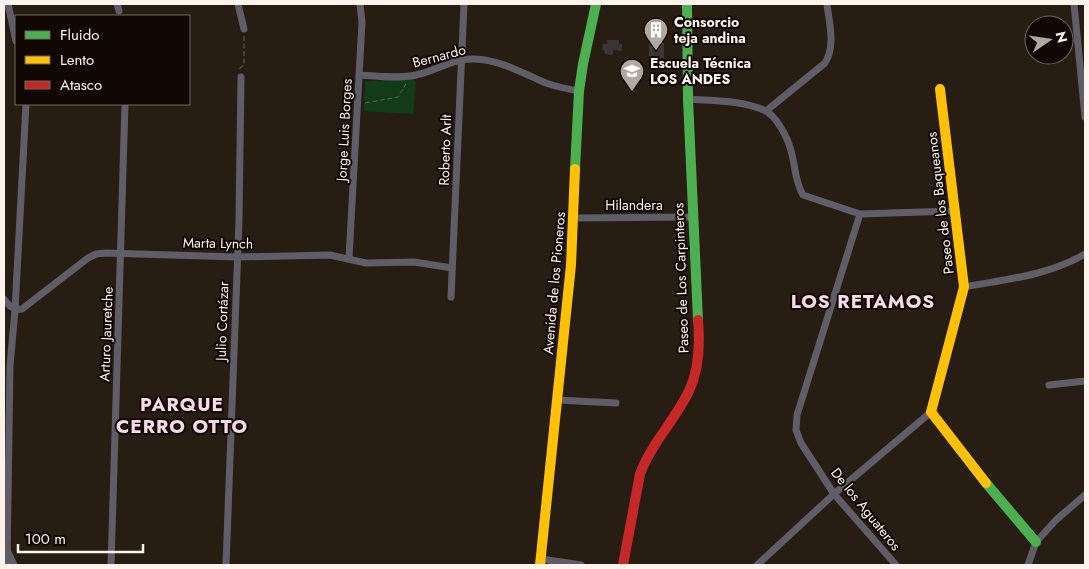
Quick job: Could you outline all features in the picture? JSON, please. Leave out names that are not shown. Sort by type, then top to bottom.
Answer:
[{"type":"street","points":[[8,4],[15,36]]},
{"type":"street","points":[[238,4],[244,29]]},
{"type":"street","name":"Jorge Luis Borges","points":[[350,258],[362,22],[360,4]]},
{"type":"street","name":"Roberto Arlt","points":[[451,297],[464,4]]},
{"type":"street","name":"Avenida de los Pioneros","points":[[541,562],[571,265],[579,91],[596,4]]},
{"type":"street","name":"Paseo de Los Carpinteros","points":[[623,565],[636,490],[645,461],[689,391],[698,357],[699,331],[688,99],[687,4]]},
{"type":"street","points":[[766,110],[825,63],[830,56],[832,48],[827,4]]},
{"type":"street","points":[[1074,4],[1085,116]]},
{"type":"street","name":"Bernardo","points":[[359,75],[410,76],[461,60],[472,59],[498,62],[547,84],[579,91]]},
{"type":"street","name":"Julio Cortázar","points":[[226,565],[237,257],[241,77]]},
{"type":"street","name":"Paseo de los Baqueanos","points":[[931,412],[964,287],[940,89]]},
{"type":"street","points":[[688,99],[733,102],[766,110],[787,136],[792,153],[796,184],[803,195],[860,214],[954,211]]},
{"type":"street","points":[[7,565],[10,366],[15,310],[26,105]]},
{"type":"street","name":"Arturo Jauretche","points":[[111,565],[125,105]]},
{"type":"street","name":"De los Aguateros","points":[[860,214],[797,415],[796,430],[801,442],[834,494],[896,565]]},
{"type":"street","name":"Hilandera","points":[[574,218],[693,217]]},
{"type":"street","name":"Marta Lynch","points":[[15,310],[22,310],[88,258],[96,254],[121,252],[237,257],[330,255],[366,263],[414,262],[452,268]]},
{"type":"street","points":[[964,287],[1044,273],[1068,264],[1085,254]]},
{"type":"street","points":[[4,299],[15,310]]},
{"type":"street","points":[[1049,386],[1085,381]]},
{"type":"street","points":[[557,400],[616,403]]},
{"type":"street","points":[[757,565],[834,494],[931,412],[995,495],[1036,542]]},
{"type":"street","points":[[1028,565],[1036,542],[1056,520],[1085,495]]},
{"type":"street","points":[[6,548],[14,565]]},
{"type":"street","points":[[541,562],[581,565]]},
{"type":"path","points":[[241,77],[240,68],[244,65],[244,29]]},
{"type":"path","points":[[358,104],[398,96],[410,76]]},
{"type":"green space","points":[[410,77],[416,82],[413,114],[364,111],[365,82]]},
{"type":"building","points":[[607,40],[619,40],[619,44],[622,44],[622,51],[613,50],[613,55],[605,54],[604,50],[602,50],[603,44],[607,44]]},
{"type":"building","name":"Consorcio teja andina","points":[[649,43],[664,43],[664,58],[649,59]]},
{"type":"traffic: fast","points":[[575,169],[579,91],[596,4]]},
{"type":"traffic: fast","points":[[687,4],[688,99],[698,320]]},
{"type":"traffic: fast","points":[[986,483],[1036,542]]},
{"type":"traffic: slow","points":[[940,89],[964,287],[931,412],[986,483]]},
{"type":"traffic: slow","points":[[540,565],[571,265],[575,169]]},
{"type":"traffic: jam","points":[[623,565],[640,474],[650,452],[683,402],[695,374],[698,356],[698,320]]},
{"type":"place","name":"Consorcio teja andina","points":[[656,51]]},
{"type":"place","name":"Escuela Técnica LOS ANDES","points":[[632,92]]},
{"type":"district","name":"LOS RETAMOS","points":[[863,301]]},
{"type":"district","name":"PARQUE CERRO OTTO","points":[[182,415]]}]
